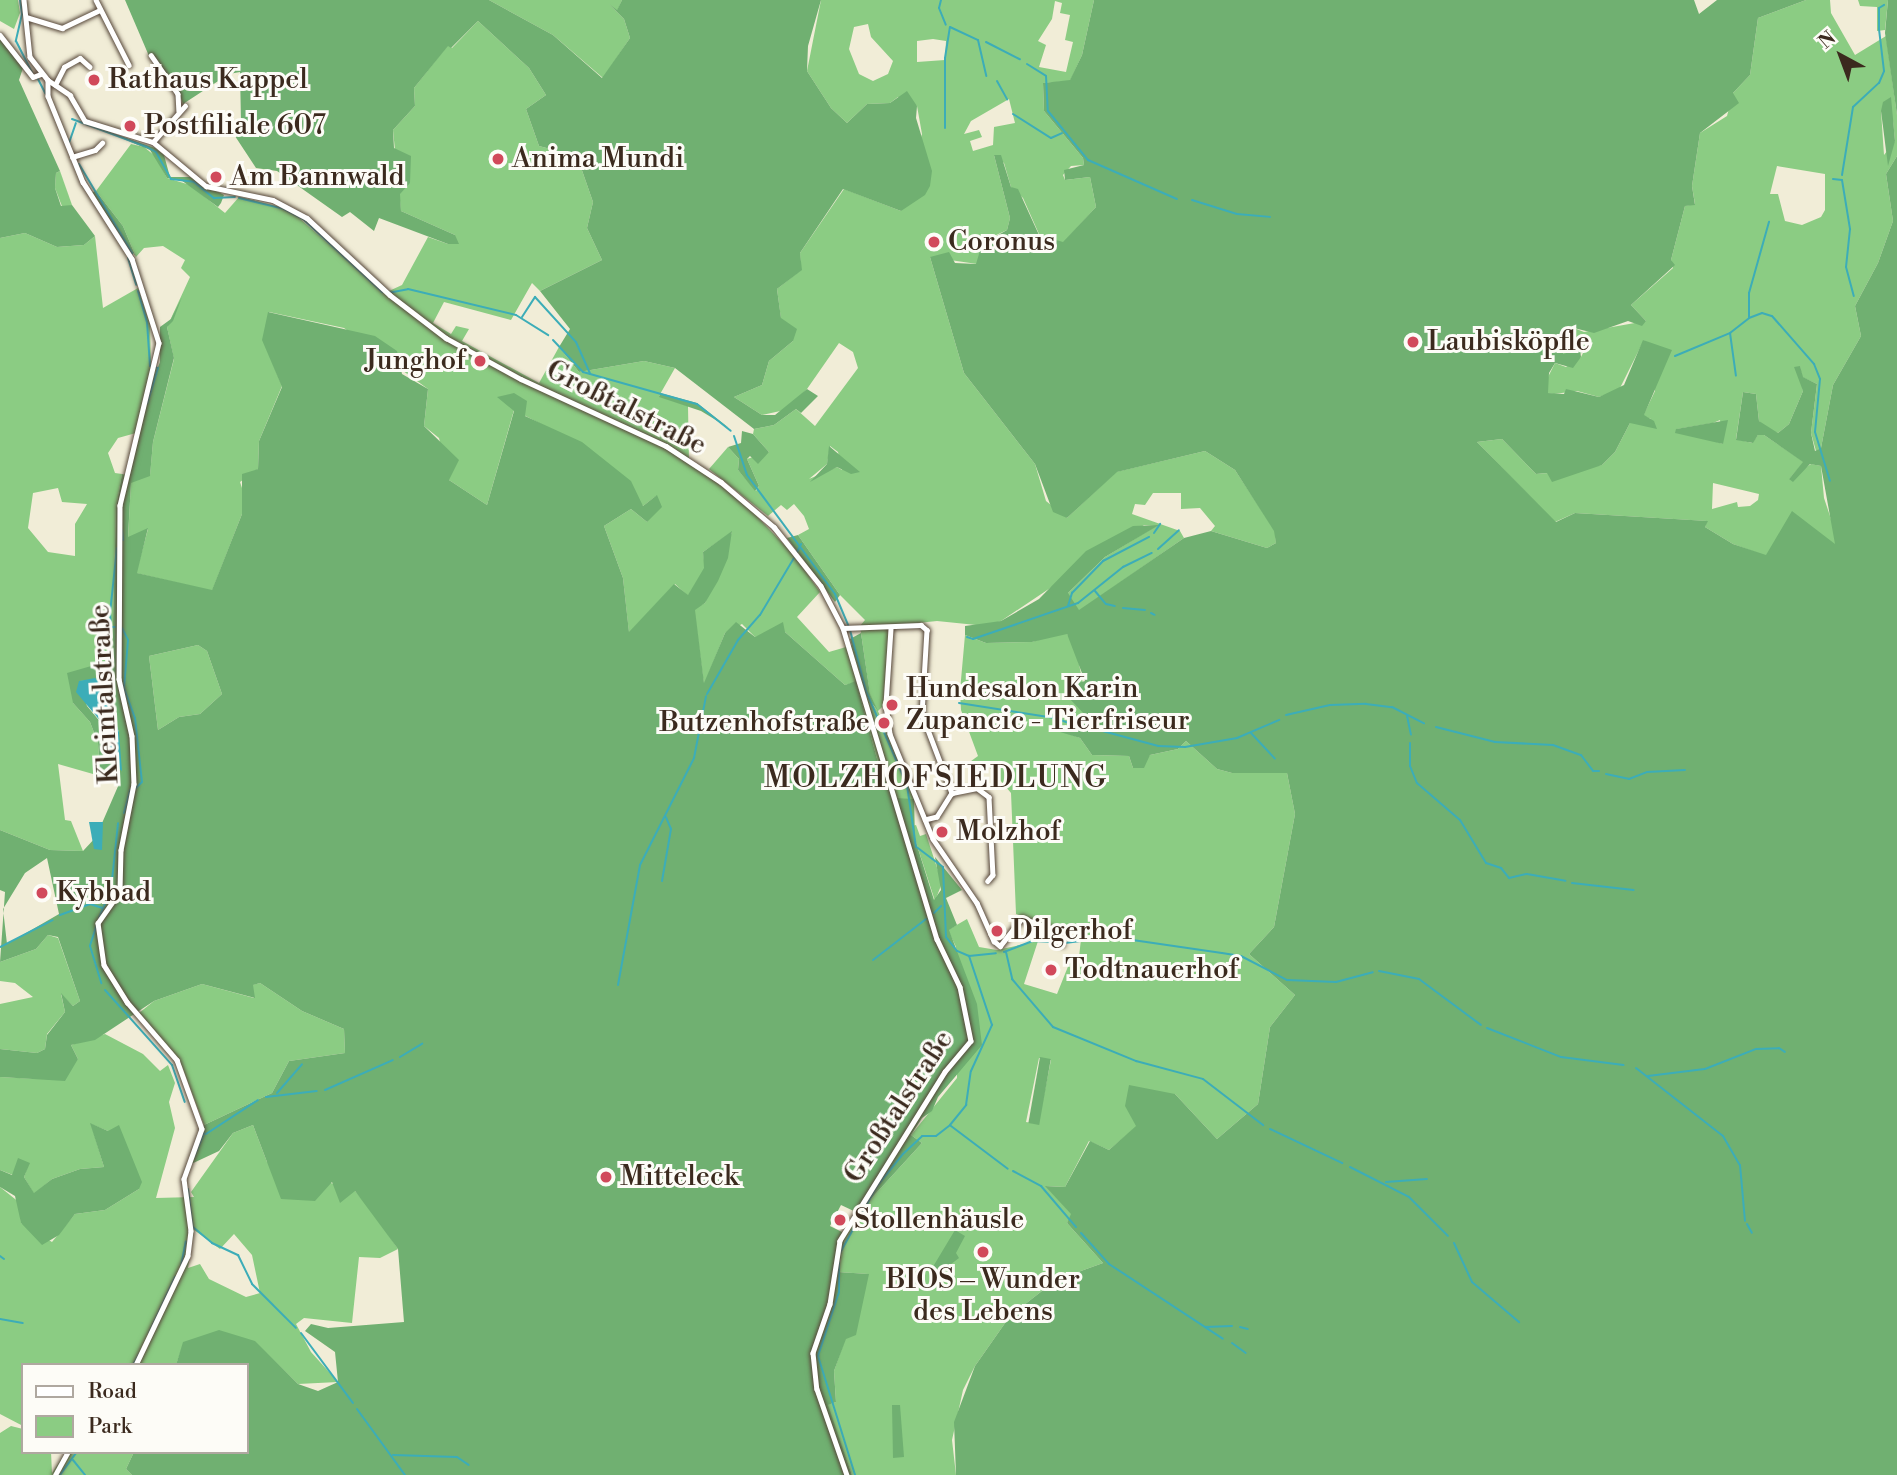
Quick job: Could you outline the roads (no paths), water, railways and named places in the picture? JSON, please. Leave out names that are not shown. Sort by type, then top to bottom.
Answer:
[{"type":"street","name":"Großtalstraße","points":[[24,0],[28,51],[38,75],[70,95],[90,124],[153,142],[206,186],[273,200],[307,218],[390,295],[480,358],[666,446],[721,481],[795,552],[821,586],[844,628],[937,939],[960,987],[971,1041],[945,1072],[839,1241],[830,1304],[813,1353],[817,1389],[847,1475]]},
{"type":"street","points":[[96,0],[129,65]]},
{"type":"street","points":[[26,17],[62,28],[100,9]]},
{"type":"street","points":[[0,35],[38,75]]},
{"type":"street","points":[[151,55],[178,94],[179,111]]},
{"type":"street","points":[[55,85],[64,66],[80,58],[90,66]]},
{"type":"street","name":"Kleintalstraße","points":[[47,80],[48,96],[72,157],[89,194],[132,258],[157,326],[158,361],[135,430],[120,505],[119,679],[132,736],[134,784],[121,850],[120,892],[98,923],[104,965],[127,1002],[177,1060],[202,1129],[185,1170],[191,1231],[185,1264],[137,1363]]},
{"type":"street","points":[[153,142],[184,106]]},
{"type":"street","points":[[72,157],[94,150],[102,143]]},
{"type":"street","points":[[844,628],[891,629],[921,625],[927,631],[922,714],[952,793]]},
{"type":"street","points":[[891,629],[888,724],[936,844],[977,903],[994,941],[1000,946],[1022,918],[1050,928],[1062,944]]},
{"type":"street","points":[[925,820],[937,817],[952,793],[977,788],[989,797],[993,875],[988,881]]},
{"type":"street","points":[[55,1475],[67,1454]]},
{"type":"water","points":[[95,678],[102,685],[119,732],[122,771],[114,765],[102,723],[76,692],[79,681]]},
{"type":"water","points":[[89,822],[103,822],[102,850],[94,849]]},
{"type":"waterway","points":[[20,0],[22,14],[16,41],[33,74]]},
{"type":"waterway","points":[[941,0],[939,8],[946,25]]},
{"type":"waterway","points":[[1842,175],[1853,107],[1879,83],[1884,71],[1879,29],[1879,8],[1884,5]]},
{"type":"waterway","points":[[945,128],[945,58],[950,27],[978,40],[986,76]]},
{"type":"waterway","points":[[986,42],[1020,59]]},
{"type":"waterway","points":[[1027,64],[1046,76],[1048,111],[1088,160],[1177,199]]},
{"type":"waterway","points":[[38,79],[45,93]]},
{"type":"waterway","points":[[997,81],[1007,99]]},
{"type":"waterway","points":[[1013,114],[1051,138],[1062,133]]},
{"type":"waterway","points":[[72,119],[156,152],[171,179],[194,182],[214,198],[235,197]]},
{"type":"waterway","points":[[69,143],[76,123]]},
{"type":"waterway","points":[[79,164],[132,253]]},
{"type":"waterway","points":[[1833,179],[1842,180],[1850,229],[1846,267],[1854,296]]},
{"type":"waterway","points":[[239,198],[284,209],[303,219],[382,292]]},
{"type":"waterway","points":[[1192,200],[1237,214],[1270,217]]},
{"type":"waterway","points":[[1675,356],[1730,333],[1749,318],[1749,293],[1769,222]]},
{"type":"waterway","points":[[128,258],[136,285]]},
{"type":"waterway","points":[[388,293],[408,289],[516,315],[548,335]]},
{"type":"waterway","points":[[138,291],[147,322],[150,366],[158,368],[147,403]]},
{"type":"waterway","points":[[522,317],[535,297],[576,342],[590,374]]},
{"type":"waterway","points":[[1749,318],[1762,313],[1772,316],[1814,364],[1820,379],[1815,432],[1830,481]]},
{"type":"waterway","points":[[1730,333],[1736,376]]},
{"type":"waterway","points":[[553,340],[583,372],[697,404],[731,431]]},
{"type":"waterway","points":[[734,436],[747,475],[835,594],[848,625]]},
{"type":"waterway","points":[[1154,533],[1160,524]]},
{"type":"waterway","points":[[122,530],[123,540]]},
{"type":"waterway","points":[[1158,549],[1179,530]]},
{"type":"waterway","points":[[1068,606],[1072,593],[1103,561],[1149,537]]},
{"type":"waterway","points":[[797,552],[801,544]]},
{"type":"waterway","points":[[115,627],[111,627],[110,613],[117,548]]},
{"type":"waterway","points":[[967,637],[973,639],[1078,603],[1123,567],[1152,553]]},
{"type":"waterway","points":[[707,694],[738,640],[760,615],[794,558]]},
{"type":"waterway","points":[[1095,591],[1106,604],[1115,606]]},
{"type":"waterway","points":[[1123,608],[1145,610]]},
{"type":"waterway","points":[[1151,613],[1155,615]]},
{"type":"waterway","points":[[122,628],[128,640],[124,688],[135,718],[142,782],[135,789]]},
{"type":"waterway","points":[[840,1253],[877,1186],[903,1154],[922,1136],[936,1136],[950,1125],[966,1105],[971,1071],[992,1025],[969,956],[957,951],[946,937],[943,867],[916,847],[907,785],[866,691],[850,630]]},
{"type":"waterway","points":[[618,985],[640,865],[694,758],[706,696]]},
{"type":"waterway","points":[[959,703],[1055,718],[1074,725]]},
{"type":"waterway","points":[[1286,715],[1330,705],[1366,704],[1392,707],[1424,723]]},
{"type":"waterway","points":[[1407,716],[1411,735]]},
{"type":"waterway","points":[[1075,728],[1084,726],[1158,746],[1185,747],[1237,738],[1279,720]]},
{"type":"waterway","points":[[1436,727],[1495,742],[1553,745],[1581,755],[1593,771],[1599,771]]},
{"type":"waterway","points":[[1251,733],[1275,759]]},
{"type":"waterway","points":[[1410,743],[1410,766],[1417,783],[1460,820],[1486,863],[1501,868],[1509,878],[1527,874],[1565,881]]},
{"type":"waterway","points":[[1606,774],[1629,779],[1647,772],[1685,770]]},
{"type":"waterway","points":[[124,813],[130,790]]},
{"type":"waterway","points":[[662,881],[671,829],[666,817]]},
{"type":"waterway","points":[[99,918],[111,890],[118,823]]},
{"type":"waterway","points":[[1572,883],[1634,890]]},
{"type":"waterway","points":[[60,915],[90,904],[102,908]]},
{"type":"waterway","points":[[934,913],[941,906]]},
{"type":"waterway","points":[[873,960],[926,919]]},
{"type":"waterway","points":[[0,947],[53,920]]},
{"type":"waterway","points":[[97,924],[90,946],[101,983]]},
{"type":"waterway","points":[[1065,943],[1112,937],[1241,956],[1287,980],[1336,982],[1373,972]]},
{"type":"waterway","points":[[1004,952],[1032,941],[1058,942]]},
{"type":"waterway","points":[[1006,952],[1012,979],[1053,1027],[1136,1061],[1203,1079],[1263,1125]]},
{"type":"waterway","points":[[969,956],[996,953]]},
{"type":"waterway","points":[[1379,971],[1419,979],[1481,1025]]},
{"type":"waterway","points":[[105,990],[172,1065],[185,1102]]},
{"type":"waterway","points":[[1487,1028],[1561,1057],[1623,1065]]},
{"type":"waterway","points":[[400,1057],[422,1044]]},
{"type":"waterway","points":[[1648,1076],[1705,1069],[1756,1049],[1779,1048],[1785,1052]]},
{"type":"waterway","points":[[325,1090],[393,1060]]},
{"type":"waterway","points":[[277,1093],[302,1064]]},
{"type":"waterway","points":[[1636,1068],[1723,1136],[1740,1165],[1745,1221]]},
{"type":"waterway","points":[[266,1097],[317,1091]]},
{"type":"waterway","points":[[206,1134],[258,1100]]},
{"type":"waterway","points":[[951,1126],[1008,1169]]},
{"type":"waterway","points":[[1270,1129],[1342,1163]]},
{"type":"waterway","points":[[194,1157],[204,1133]]},
{"type":"waterway","points":[[1350,1167],[1409,1197],[1448,1236]]},
{"type":"waterway","points":[[1013,1171],[1041,1186],[1076,1227]]},
{"type":"waterway","points":[[1386,1182],[1427,1179]]},
{"type":"waterway","points":[[188,1189],[193,1227],[212,1243],[238,1255],[252,1284],[296,1328]]},
{"type":"waterway","points":[[1747,1224],[1752,1233]]},
{"type":"waterway","points":[[1081,1233],[1109,1264],[1223,1339]]},
{"type":"waterway","points":[[181,1266],[186,1241]]},
{"type":"waterway","points":[[1454,1243],[1472,1282],[1519,1322]]},
{"type":"waterway","points":[[0,1256],[4,1259]]},
{"type":"waterway","points":[[839,1262],[839,1292],[818,1356],[855,1475]]},
{"type":"waterway","points":[[149,1333],[175,1277]]},
{"type":"waterway","points":[[0,1319],[23,1323]]},
{"type":"waterway","points":[[1205,1327],[1232,1326]]},
{"type":"waterway","points":[[1240,1327],[1248,1329]]},
{"type":"waterway","points":[[301,1333],[353,1403]]},
{"type":"waterway","points":[[1232,1343],[1246,1353]]},
{"type":"waterway","points":[[134,1363],[139,1354]]},
{"type":"waterway","points":[[357,1409],[405,1475]]},
{"type":"waterway","points":[[60,1475],[76,1454]]},
{"type":"waterway","points":[[393,1455],[457,1457],[469,1465]]},
{"type":"waterway","points":[[73,1460],[85,1475]]},
{"type":"place","name":"Rathaus Kappel","points":[[94,80]]},
{"type":"place","name":"Postfiliale 607","points":[[130,126]]},
{"type":"place","name":"Anima Mundi","points":[[498,159]]},
{"type":"place","name":"Am Bannwald","points":[[216,177]]},
{"type":"place","name":"Coronus","points":[[934,242]]},
{"type":"place","name":"Laubisköpfle","points":[[1413,342]]},
{"type":"place","name":"Junghof","points":[[480,361]]},
{"type":"place","name":"Hundesalon Karin Zupancic - Tierfriseur","points":[[892,705]]},
{"type":"place","name":"Butzenhofstraße","points":[[884,723]]},
{"type":"place","name":"Molzhof","points":[[942,832]]},
{"type":"place","name":"Kybbad","points":[[42,893]]},
{"type":"place","name":"Dilgerhof","points":[[997,931]]},
{"type":"place","name":"Todtnauerhof","points":[[1051,970]]},
{"type":"place","name":"Mitteleck","points":[[606,1177]]},
{"type":"place","name":"Stollenhäusle","points":[[840,1220]]},
{"type":"place","name":"BIOS – Wunder des Lebens","points":[[983,1252]]},
{"type":"district","name":"MOLZHOFSIEDLUNG","points":[[936,778]]}]
